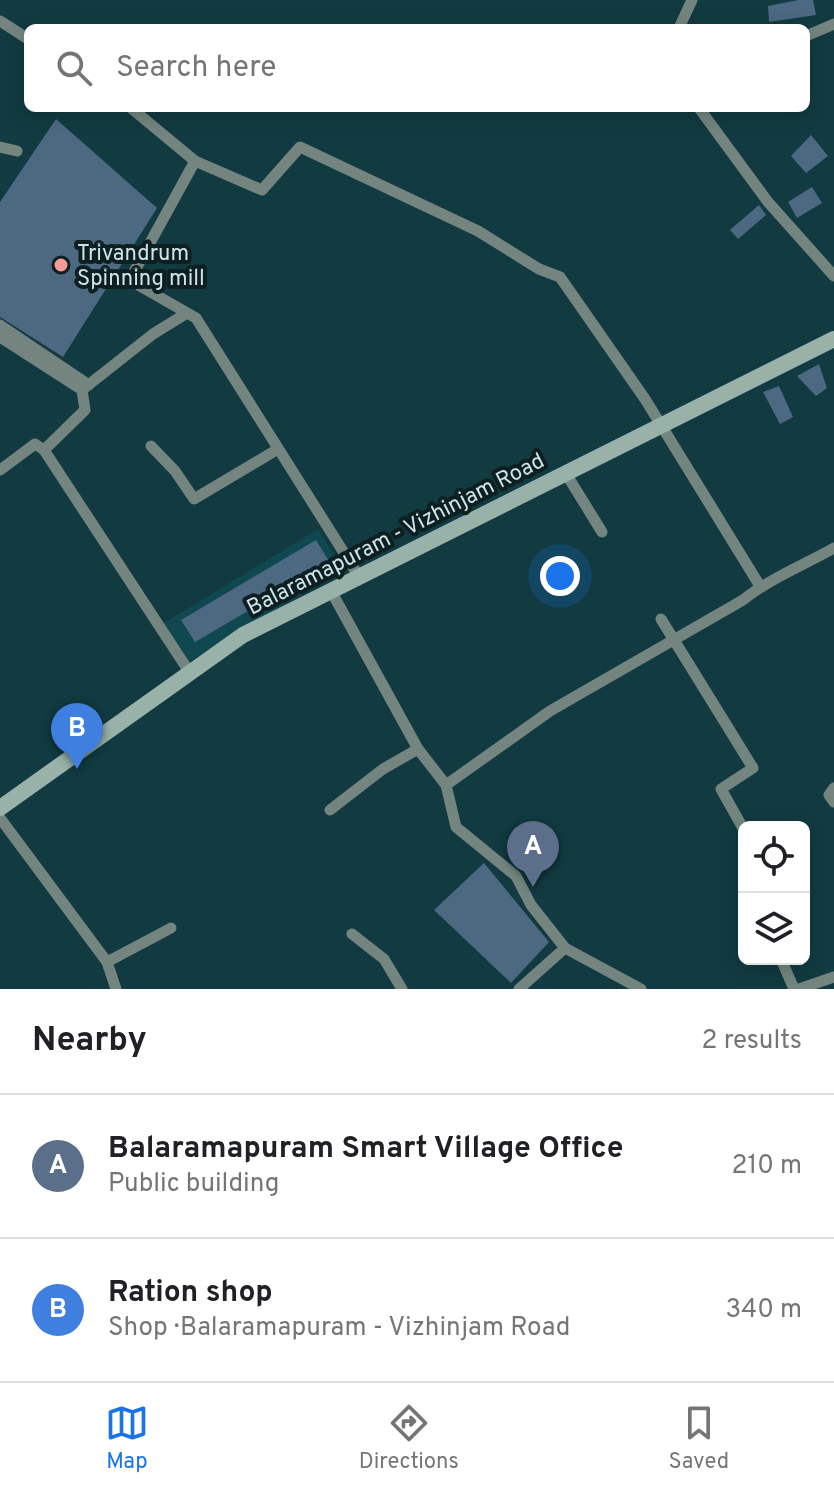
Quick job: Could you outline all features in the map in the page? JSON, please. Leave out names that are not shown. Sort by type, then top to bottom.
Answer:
[{"type":"main road","name":"Balaramapuram - Vizhinjam Road","points":[[0,808],[243,635],[834,339]]},
{"type":"street","points":[[681,24],[692,0]]},
{"type":"street","points":[[0,21],[24,36]]},
{"type":"street","points":[[810,34],[834,24]]},
{"type":"street","points":[[136,112],[195,161],[262,190],[300,147],[478,231],[539,269],[560,277],[661,425],[760,586]]},
{"type":"street","points":[[702,112],[759,190],[834,276]]},
{"type":"street","points":[[0,147],[17,151]]},
{"type":"street","points":[[195,161],[134,272],[140,286],[196,318],[358,575]]},
{"type":"street","points":[[85,388],[153,334],[187,313]]},
{"type":"street","points":[[0,325],[85,388]]},
{"type":"street","points":[[0,337],[85,388]]},
{"type":"street","points":[[44,450],[85,410],[85,388]]},
{"type":"street","points":[[0,470],[35,444],[44,450],[190,673]]},
{"type":"street","points":[[151,446],[175,471],[194,499],[278,449]]},
{"type":"street","points":[[565,472],[602,532]]},
{"type":"street","points":[[446,785],[550,711],[674,640],[760,586],[780,579],[834,548]]},
{"type":"street","points":[[330,589],[418,749],[446,785],[456,827],[516,876],[531,905],[565,948],[641,989]]},
{"type":"street","points":[[661,619],[753,768],[721,789],[739,821]]},
{"type":"street","points":[[330,810],[383,769],[418,749]]},
{"type":"street","points":[[834,788],[829,795],[834,802]]},
{"type":"street","points":[[0,818],[107,962],[109,976],[116,989]]},
{"type":"street","points":[[107,962],[171,928]]},
{"type":"street","points":[[352,934],[384,959],[402,989]]},
{"type":"street","points":[[519,989],[565,948]]},
{"type":"street","points":[[784,965],[797,989],[834,977]]},
{"type":"shaded area","points":[[318,529],[343,570],[188,662],[164,623]]},
{"type":"building","points":[[813,0],[816,15],[769,22],[768,6]]},
{"type":"building","name":"Trivandrum Spinning mill","points":[[56,119],[157,208],[63,357],[0,317],[0,202]]},
{"type":"building","points":[[811,135],[828,156],[806,173],[791,156]]},
{"type":"building","points":[[812,187],[822,203],[797,218],[788,202]]},
{"type":"building","points":[[759,205],[766,215],[738,239],[730,230]]},
{"type":"building","points":[[819,364],[827,388],[816,396],[797,376]]},
{"type":"building","points":[[779,386],[793,417],[780,424],[763,392]]},
{"type":"building","points":[[316,540],[330,563],[195,642],[181,620]]},
{"type":"building","points":[[484,863],[549,942],[511,983],[434,910]]},
{"type":"place","name":"Trivandrum Spinning mill","points":[[61,265]]},
{"type":"place","name":"Ration shop","points":[[77,769]]},
{"type":"place","name":"Balaramapuram Smart Village Office","points":[[533,887]]}]
